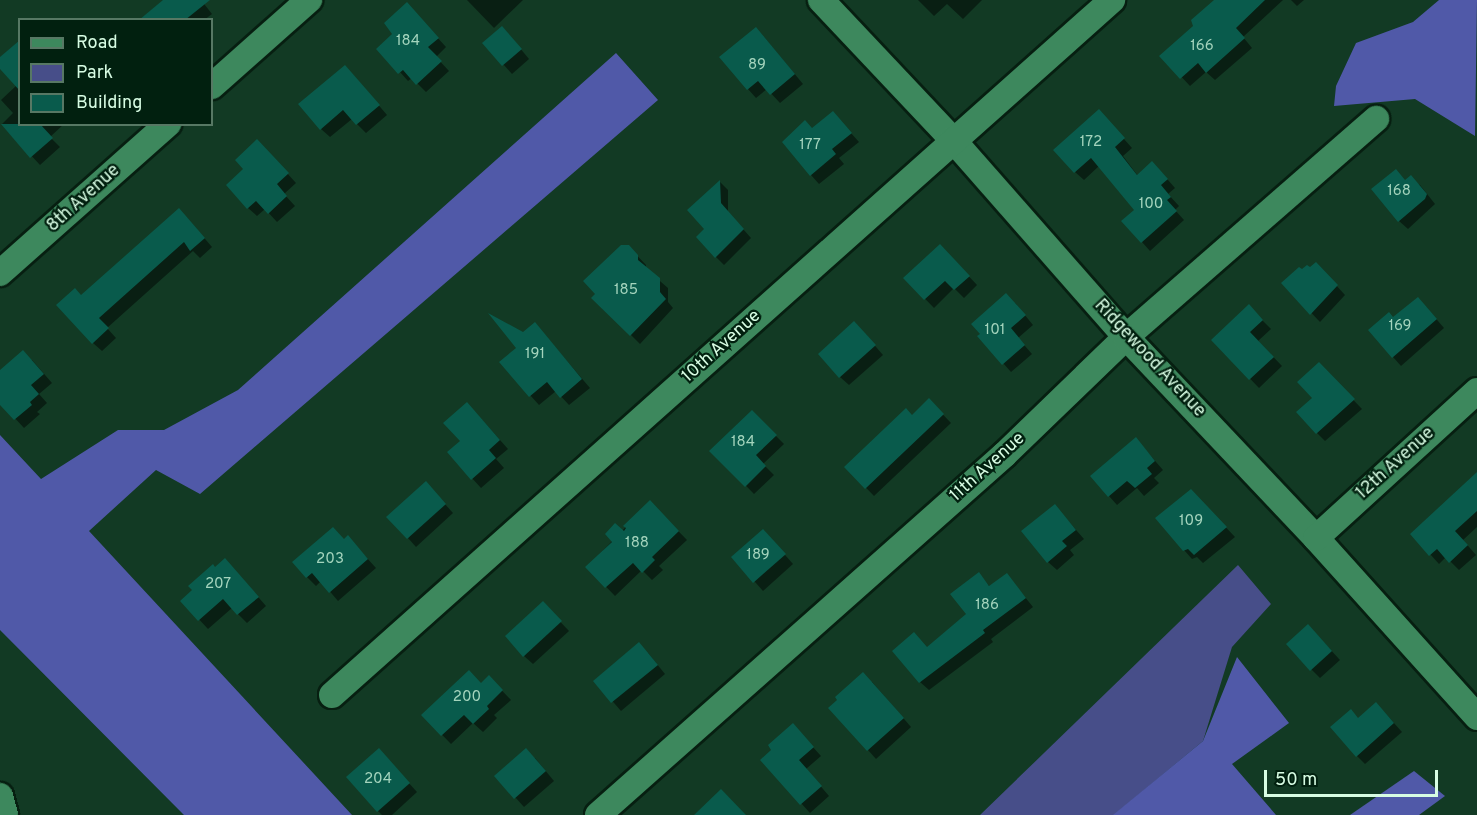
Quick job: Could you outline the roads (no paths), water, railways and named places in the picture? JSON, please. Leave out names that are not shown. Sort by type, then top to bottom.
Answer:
[{"type":"street","points":[[213,85],[309,0]]},
{"type":"street","name":"Ridgewood Avenue","points":[[821,0],[953,140],[1126,337],[1316,538],[1477,717]]},
{"type":"street","name":"10th Avenue","points":[[332,695],[1112,0]]},
{"type":"street","name":"11th Avenue","points":[[598,815],[1004,455],[1126,337],[1376,119]]},
{"type":"street","name":"8th Avenue","points":[[0,273],[166,126]]},
{"type":"street","name":"12th Avenue","points":[[1316,538],[1477,391]]},
{"type":"street","points":[[0,796],[5,815]]}]
